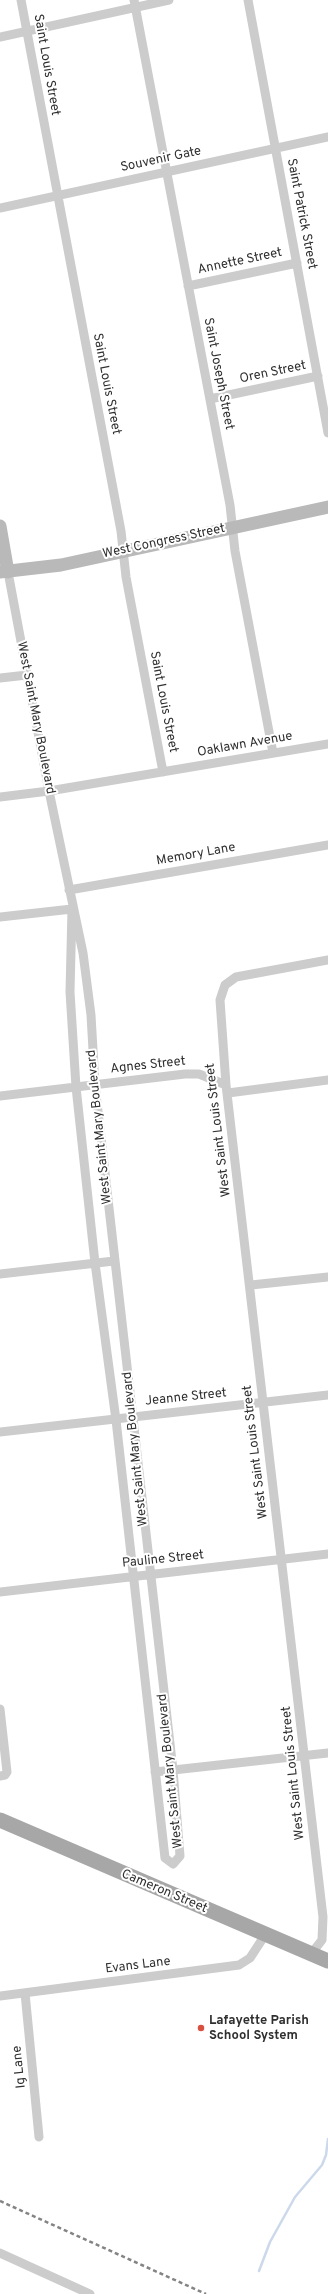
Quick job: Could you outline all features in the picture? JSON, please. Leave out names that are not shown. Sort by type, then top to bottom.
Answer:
[{"type":"main road","name":"West Congress Street","points":[[4,572],[60,565],[328,507]]},
{"type":"main road","name":"West Saint Mary Boulevard","points":[[0,526],[4,572]]},
{"type":"main road","name":"Cameron Street","points":[[0,1820],[328,1962]]},
{"type":"street","name":"Saint Louis Street","points":[[20,0],[121,531],[123,551],[163,772]]},
{"type":"street","points":[[0,37],[26,32],[134,4],[169,0]]},
{"type":"street","name":"Saint Patrick Street","points":[[248,0],[328,433]]},
{"type":"street","name":"Saint Joseph Street","points":[[134,4],[210,399],[273,753]]},
{"type":"street","name":"Souvenir Gate","points":[[0,208],[328,138]]},
{"type":"street","name":"Annette Street","points":[[188,286],[297,263]]},
{"type":"street","name":"Oren Street","points":[[210,399],[318,376]]},
{"type":"street","name":"West Saint Mary Boulevard","points":[[4,572],[27,675],[72,909],[84,961],[91,1015],[95,1085],[114,1261],[173,1770],[180,1856],[173,1864],[165,1858],[116,1420],[95,1263],[76,1087],[70,992],[72,909]]},
{"type":"street","points":[[0,678],[27,675]]},
{"type":"street","name":"Oaklawn Avenue","points":[[0,797],[49,791],[328,744]]},
{"type":"street","name":"Memory Lane","points":[[69,890],[328,845]]},
{"type":"street","points":[[0,917],[72,909]]},
{"type":"street","name":"West Saint Louis Street","points":[[323,1917],[219,1013],[220,1000],[225,984],[241,976],[328,960]]},
{"type":"street","name":"Agnes Street","points":[[0,1096],[185,1074],[199,1074],[227,1089],[328,1080]]},
{"type":"street","points":[[0,1274],[114,1261]]},
{"type":"street","points":[[251,1286],[328,1276]]},
{"type":"street","name":"Jeanne Street","points":[[0,1432],[328,1395]]},
{"type":"street","name":"Pauline Street","points":[[0,1592],[328,1554]]},
{"type":"street","points":[[0,1709],[7,1772],[6,1775],[0,1776]]},
{"type":"street","points":[[155,1772],[328,1752]]},
{"type":"street","points":[[323,1917],[328,1926]]},
{"type":"street","points":[[311,1954],[322,1940],[323,1917]]},
{"type":"street","name":"Evans Lane","points":[[0,1996],[239,1965],[250,1958],[265,1934]]},
{"type":"street","name":"Ig Lane","points":[[25,1993],[39,2138]]},
{"type":"street","points":[[0,2253],[90,2294]]},
{"type":"waterway","points":[[259,2271],[270,2242],[295,2197],[322,2165],[326,2155],[328,2139]]},
{"type":"railway","points":[[0,2201],[206,2294]]},
{"type":"place","name":"Lafayette Parish School System","points":[[201,2028]]}]
